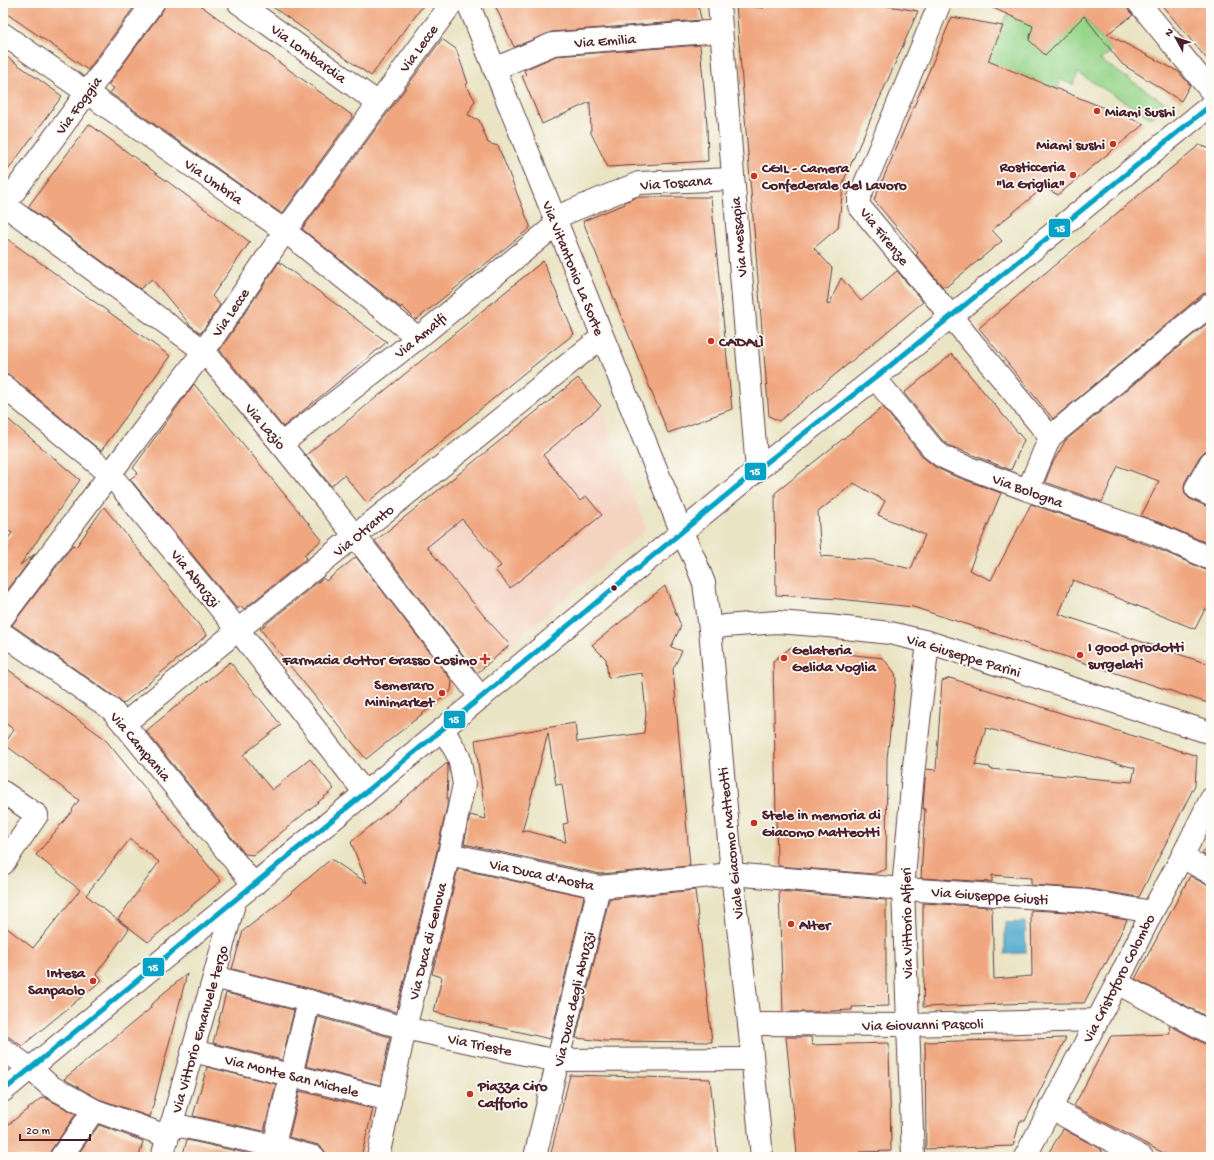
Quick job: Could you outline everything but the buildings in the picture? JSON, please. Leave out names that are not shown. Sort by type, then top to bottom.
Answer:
[{"type":"street","name":"Via Foggia","points":[[4,205],[152,3]]},
{"type":"street","name":"Via Lombardia","points":[[240,3],[378,103]]},
{"type":"street","name":"Via Lecce","points":[[3,617],[204,351],[285,231],[452,3]]},
{"type":"street","name":"Via Vitantonio La Sorte","points":[[468,3],[682,532]]},
{"type":"street","name":"Via Messapia","points":[[719,3],[757,470]]},
{"type":"street","name":"Via Firenze","points":[[940,3],[859,198],[859,206],[1050,437]]},
{"type":"street","points":[[1139,3],[1211,91]]},
{"type":"street","name":"Via Emilia","points":[[494,69],[553,44],[721,31]]},
{"type":"street","name":"Via Umbria","points":[[3,34],[285,231],[418,338]]},
{"type":"street","points":[[3,1091],[757,470],[875,378],[1211,105]]},
{"type":"street","name":"Via Toscana","points":[[555,221],[639,183],[733,179]]},
{"type":"street","name":"Via Lazio","points":[[4,205],[204,351],[355,536],[481,698]]},
{"type":"street","name":"Via Amalfi","points":[[281,444],[418,338],[555,221]]},
{"type":"street","points":[[1028,490],[1050,437],[1211,304]]},
{"type":"street","name":"Via Otranto","points":[[124,724],[602,336]]},
{"type":"street","name":"Via Bologna","points":[[875,378],[934,450],[943,457],[1028,490],[1156,534],[1211,559]]},
{"type":"street","name":"Via Abruzzi","points":[[3,386],[110,474],[238,630],[365,793]]},
{"type":"street","points":[[1211,462],[1196,488],[1211,495]]},
{"type":"street","name":"Viale Giacomo Matteotti","points":[[682,532],[704,582],[710,629],[732,874],[762,1157]]},
{"type":"street","name":"Via Giuseppe Parini","points":[[710,629],[725,626],[777,622],[890,633],[928,642],[1211,733]]},
{"type":"street","name":"Via Campania","points":[[3,634],[111,709],[254,885]]},
{"type":"street","name":"Via Vittorio Alfieri","points":[[913,1157],[903,889],[912,775],[928,642]]},
{"type":"street","name":"Via Duca di Genova","points":[[378,1157],[405,1028],[449,854],[464,784],[459,757],[443,729]]},
{"type":"street","points":[[3,792],[38,815],[3,864]]},
{"type":"street","name":"Via Cristoforo Colombo","points":[[1024,1157],[1117,983],[1211,799]]},
{"type":"street","name":"Via Duca d'Aosta","points":[[449,854],[599,887],[732,874]]},
{"type":"street","points":[[1182,857],[1211,873]]},
{"type":"street","name":"Via Giuseppe Giusti","points":[[732,874],[903,889],[1088,901],[1152,912]]},
{"type":"street","name":"Via Duca degli Abruzzi","points":[[536,1157],[599,887]]},
{"type":"street","name":"Via Vittorio Emanuele terzo","points":[[162,1157],[235,900]]},
{"type":"street","name":"Via Trieste","points":[[214,977],[309,1001],[405,1028],[543,1058],[558,1060],[752,1059]]},
{"type":"street","points":[[1117,983],[1211,1033]]},
{"type":"street","points":[[272,1151],[309,1001]]},
{"type":"street","name":"Via Giovanni Pascoli","points":[[749,1024],[908,1025],[1097,1020]]},
{"type":"street","points":[[3,1049],[31,1069],[50,1086],[94,1110],[169,1130],[272,1151],[314,1157]]},
{"type":"street","name":"Via Monte San Michele","points":[[193,1051],[390,1100]]},
{"type":"street","points":[[1050,1108],[1142,1157]]},
{"type":"street","points":[[61,1157],[94,1110]]},
{"type":"shaded area","points":[[578,378],[601,406],[646,529],[510,645],[402,519]]},
{"type":"green space","points":[[1008,14],[1086,15],[1084,17],[1112,51],[1100,60],[1168,105],[1151,118],[1078,73],[1073,85],[1061,79],[1057,89],[1016,72],[1001,95],[977,85],[985,53]]},
{"type":"water","points":[[1025,922],[1026,953],[1005,954],[1005,923]]},
{"type":"transit line","name":"15","points":[[3,1091],[757,470],[875,378],[1211,105]]},
{"type":"place","name":"Miami Sushi","points":[[1097,111]]},
{"type":"place","name":"Miami sushi","points":[[1113,144]]},
{"type":"place","name":"Rosticceria \"la Griglia\"","points":[[1073,175]]},
{"type":"place","name":"CGIL - Camera Confederale del Lavoro","points":[[754,176]]},
{"type":"place","name":"CADALÌ","points":[[711,341]]},
{"type":"place","name":"I good prodotti surgelati","points":[[1080,655]]},
{"type":"place","name":"Gelateria Gelida Voglia","points":[[784,658]]},
{"type":"place","name":"Farmacia dottor Grasso Cosimo","points":[[485,659]]},
{"type":"place","name":"Semeraro Minimarket","points":[[442,693]]},
{"type":"place","name":"Stele in memoria di Giacomo Matteotti","points":[[754,823]]},
{"type":"place","name":"Alter","points":[[791,924]]},
{"type":"place","name":"Intesa Sanpaolo","points":[[93,981]]},
{"type":"place","name":"Piazza Ciro Cafforio","points":[[470,1094]]}]
